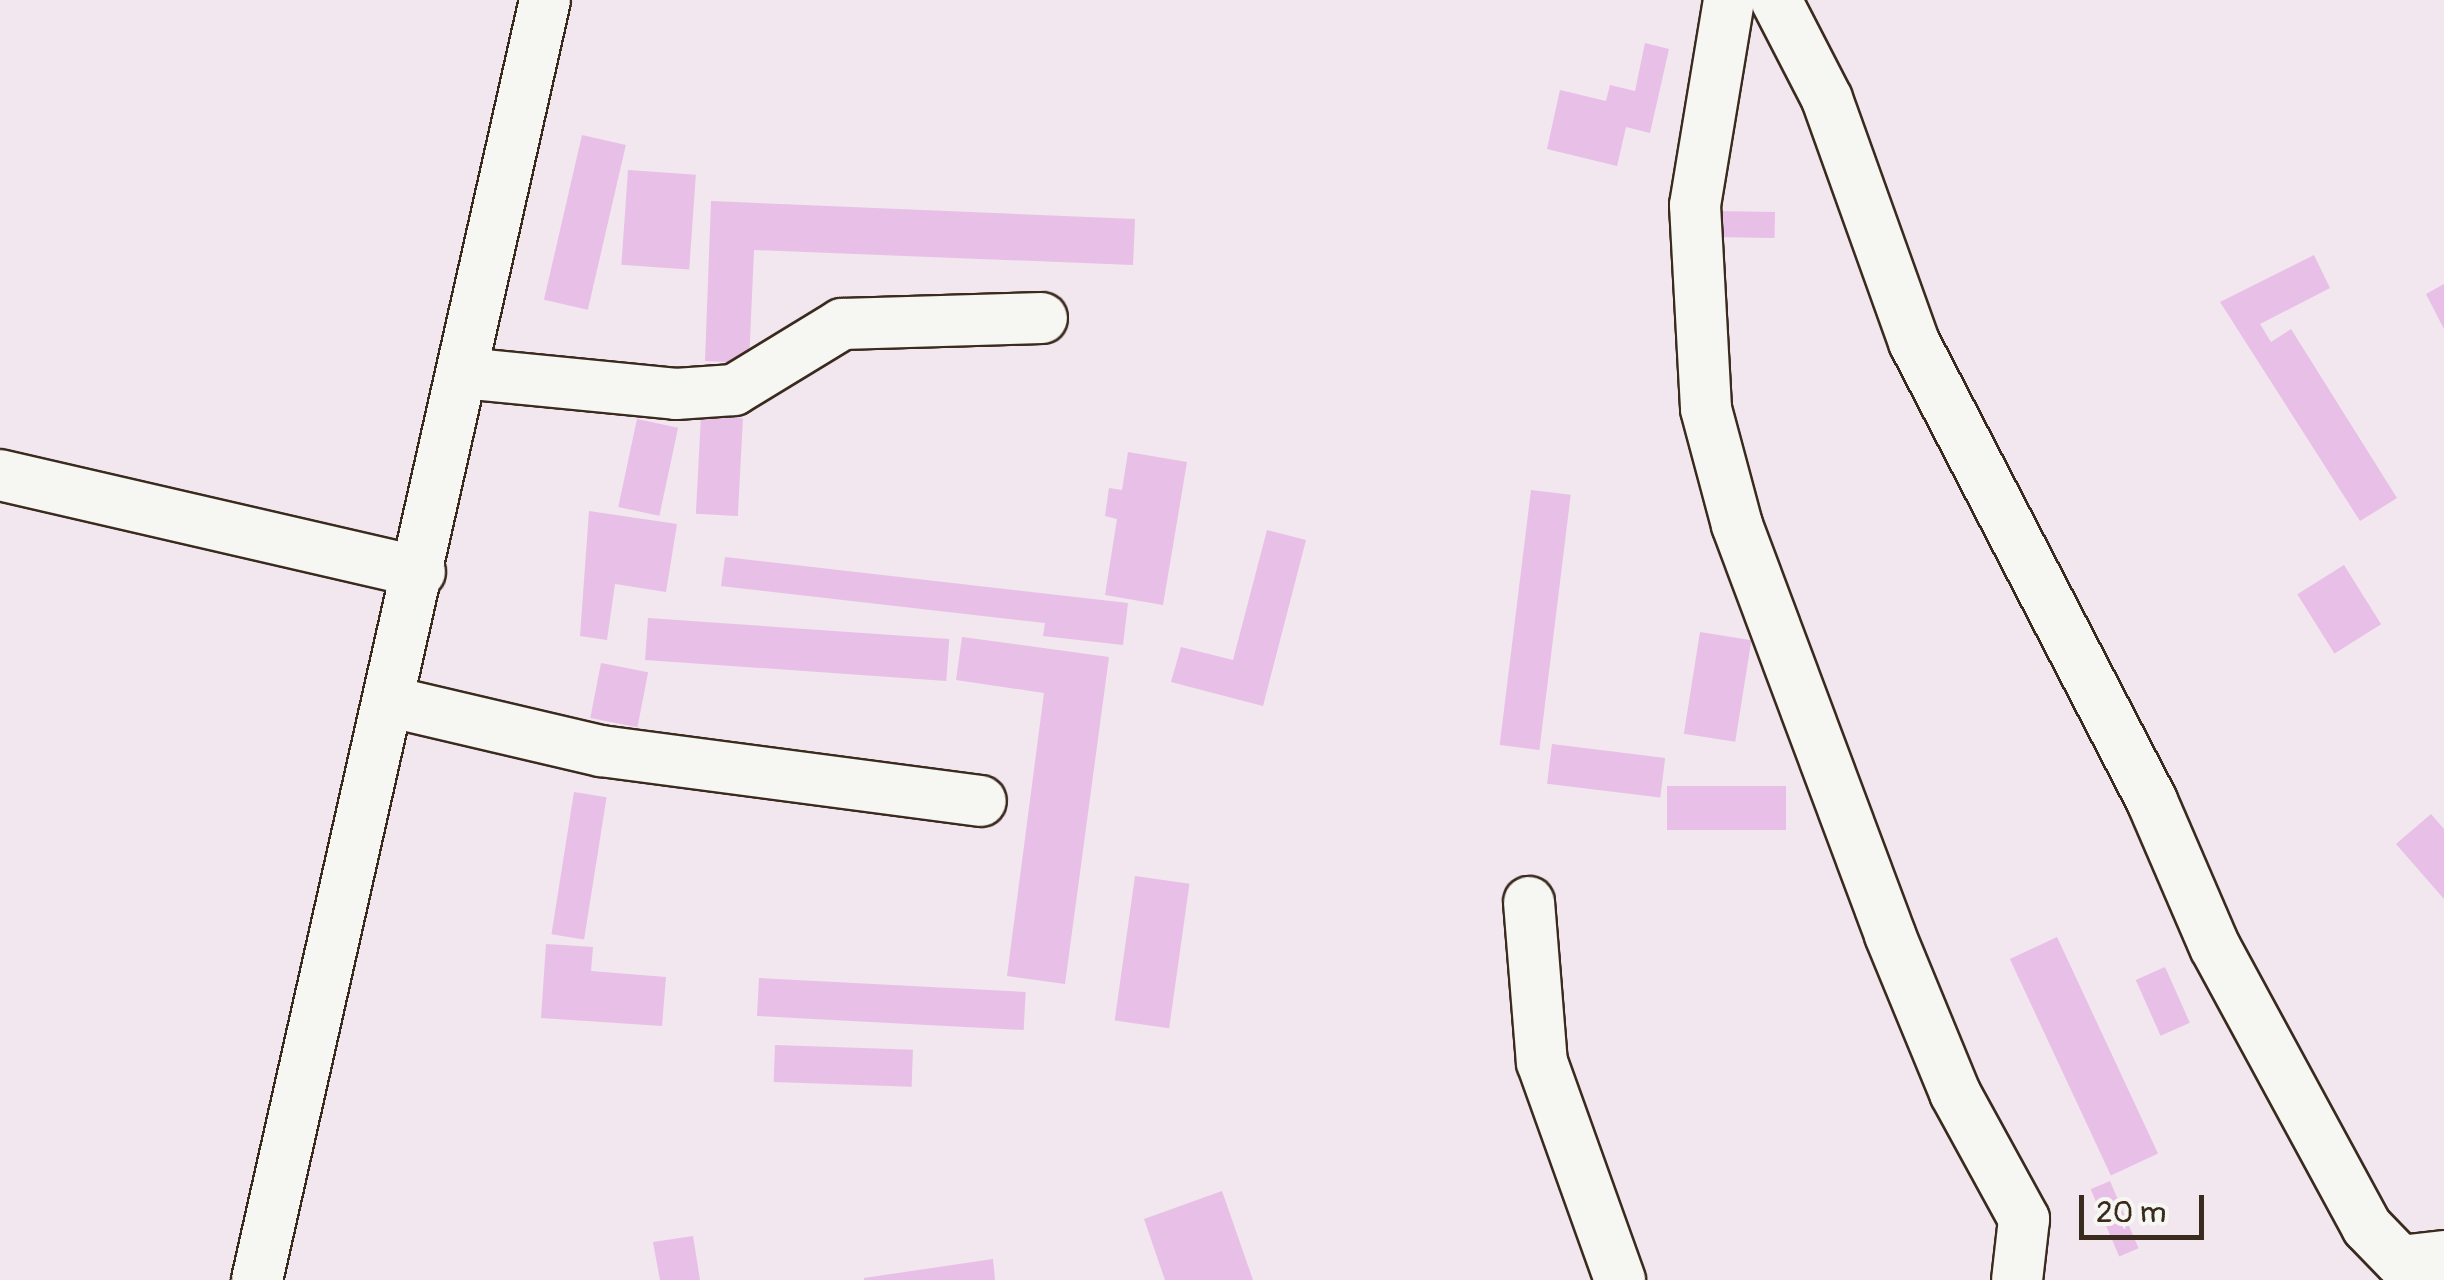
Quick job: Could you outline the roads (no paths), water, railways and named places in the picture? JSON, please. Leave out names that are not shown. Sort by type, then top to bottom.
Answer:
[{"type":"street","points":[[257,1280],[392,702],[545,0]]},
{"type":"street","points":[[1728,0],[1695,205],[1701,372],[1737,525],[1948,1075],[2024,1219],[2017,1280]]},
{"type":"street","points":[[1776,0],[1828,99],[1914,342],[2152,801],[2214,947],[2367,1227],[2400,1260],[2444,1256]]},
{"type":"street","points":[[463,373],[676,394],[734,390],[842,324],[1042,318]]},
{"type":"street","points":[[0,475],[420,572]]},
{"type":"street","points":[[392,702],[601,751],[981,801]]},
{"type":"street","points":[[1529,902],[1542,1062],[1620,1280]]}]
